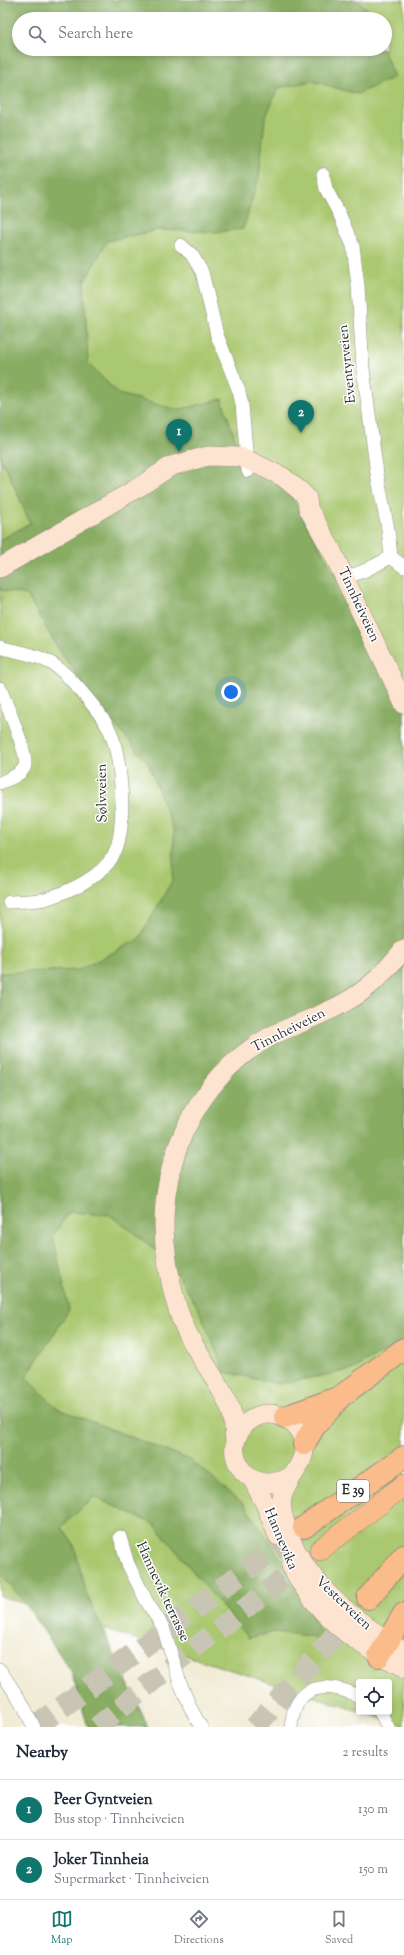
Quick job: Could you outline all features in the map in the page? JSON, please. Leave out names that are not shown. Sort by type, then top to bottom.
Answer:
[{"type":"highway","points":[[304,1444],[314,1426],[340,1397],[404,1349]]},
{"type":"highway","points":[[275,1416],[340,1397]]},
{"type":"highway","name":"E 39","points":[[304,1527],[404,1457]]},
{"type":"highway","name":"Vesterveien","points":[[368,1598],[402,1559]]},
{"type":"highway","points":[[390,1650],[404,1614]]},
{"type":"main road","points":[[320,1550],[404,1485]]},
{"type":"street","name":"Eventyrveien","points":[[322,174],[326,189],[339,213],[353,246],[358,286],[360,345],[367,404],[377,474],[388,529],[391,556]]},
{"type":"street","points":[[181,245],[192,255],[202,272],[217,335],[232,373],[242,405],[248,465]]},
{"type":"street","name":"Tinnheiveien","points":[[2,563],[35,548],[140,487],[171,466],[194,458],[219,456],[273,471],[299,490],[307,498],[308,508],[323,533],[404,704]]},
{"type":"street","points":[[345,578],[366,570],[391,556],[404,567]]},
{"type":"street","name":"Sølvveien","points":[[0,647],[49,661],[66,675],[96,711],[109,730],[117,754],[121,796],[121,817],[118,844],[113,856],[94,877],[48,898],[9,902]]},
{"type":"street","points":[[0,688],[23,749],[26,761],[25,768],[19,774],[0,783]]},
{"type":"street","name":"Tinnheiveien","points":[[235,1441],[231,1411],[213,1376],[188,1334],[179,1312],[166,1257],[164,1224],[166,1197],[171,1168],[178,1143],[191,1116],[206,1093],[226,1070],[250,1050],[273,1035],[342,1004],[364,990],[385,972],[404,949]]},
{"type":"street","name":"Tinnheiveien","points":[[213,1376],[241,1403],[250,1409],[275,1416]]},
{"type":"street","points":[[275,1416],[298,1429],[304,1444],[304,1456],[301,1464],[290,1477],[272,1484],[262,1483],[253,1480],[240,1468],[234,1450],[235,1441],[239,1431],[246,1423],[255,1417],[275,1416]]},
{"type":"street","name":"Vesterveien","points":[[290,1477],[283,1495],[282,1514],[292,1542],[305,1566],[313,1578],[341,1606],[370,1630],[390,1650]]},
{"type":"street","name":"Hannevika","points":[[253,1480],[268,1510],[287,1558],[308,1594],[319,1608],[343,1632],[390,1650],[404,1667]]},
{"type":"street","name":"Hannevik terrasse","points":[[120,1538],[128,1564],[147,1602],[163,1627],[180,1683],[192,1711],[201,1727]]},
{"type":"street","points":[[0,1670],[23,1705],[34,1727]]},
{"type":"street","points":[[291,1727],[298,1703],[308,1692],[314,1689],[333,1687],[356,1695]]},
{"type":"street","points":[[382,1715],[388,1727]]},
{"type":"green space","points":[[0,0],[404,0],[404,1726],[371,1715],[392,1715],[392,1679],[356,1679],[356,1710],[0,1596]]},
{"type":"green space","points":[[0,0],[357,0],[368,12],[12,12],[12,56],[386,56],[394,77],[357,94],[312,81],[278,88],[265,119],[259,177],[243,229],[216,232],[158,230],[107,241],[84,282],[88,364],[119,394],[178,410],[222,399],[240,454],[288,490],[404,701],[404,1341],[351,1370],[279,1384],[225,1372],[198,1308],[168,1259],[110,1215],[69,1212],[53,1236],[69,1310],[26,1377],[57,1408],[190,1460],[244,1504],[286,1566],[318,1628],[333,1650],[309,1636],[275,1632],[248,1638],[155,1525],[94,1497],[61,1527],[74,1545],[86,1593],[148,1727],[88,1727],[71,1671],[29,1609],[0,1572],[0,973],[79,970],[139,939],[173,879],[174,831],[148,763],[100,708],[59,650],[27,595],[0,590],[0,540],[30,523],[8,472],[0,460]]},
{"type":"tunnel","points":[[35,1727],[303,1528]]},
{"type":"tunnel","points":[[97,1727],[165,1671],[320,1550]]},
{"type":"tunnel","points":[[255,1727],[368,1598]]},
{"type":"place","name":"Joker Tinnheia","points":[[301,433]]},
{"type":"place","name":"Peer Gyntveien","points":[[179,452]]}]
